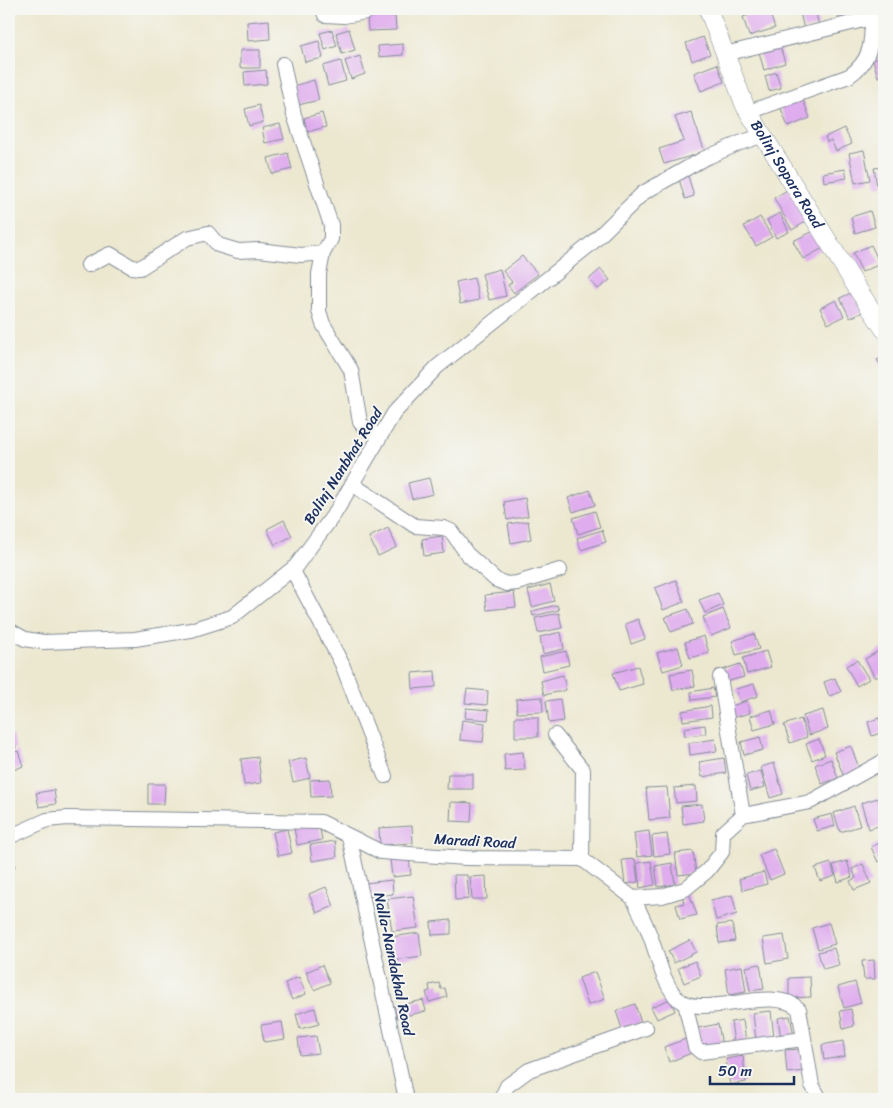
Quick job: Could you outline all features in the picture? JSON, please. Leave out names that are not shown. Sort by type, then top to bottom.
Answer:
[{"type":"main road","name":"Bolinj Sopara Road","points":[[708,9],[749,112],[884,329]]},
{"type":"street","points":[[323,9],[325,15],[344,16],[366,12]]},
{"type":"street","points":[[725,54],[878,17],[870,52],[857,71],[849,76],[749,112]]},
{"type":"street","points":[[283,64],[294,115],[332,225],[331,239],[323,253],[320,274],[320,318],[351,370],[360,422],[364,427],[379,436]]},
{"type":"street","name":"Bolinj Nanbhat Road","points":[[9,630],[25,638],[43,642],[135,639],[191,630],[232,617],[292,569],[318,538],[394,413],[437,367],[592,243],[643,193],[704,158],[740,142],[764,135]]},
{"type":"street","points":[[88,265],[110,254],[132,268],[140,268],[187,238],[208,233],[218,245],[238,251],[259,250],[301,255],[323,253]]},
{"type":"street","points":[[352,484],[415,526],[444,528],[451,531],[467,554],[496,580],[506,584],[517,583],[560,570]]},
{"type":"street","points":[[292,569],[342,664],[385,776]]},
{"type":"street","points":[[720,678],[743,815]]},
{"type":"street","points":[[556,735],[583,770],[582,859],[633,898],[650,934],[661,974],[676,998],[690,1006],[770,999],[793,1004],[799,1009],[812,1085],[820,1099]]},
{"type":"street","points":[[633,898],[662,896],[685,889],[707,871],[722,852],[723,832],[743,815],[810,802],[884,761]]},
{"type":"street","name":"Maradi Road","points":[[9,837],[47,820],[66,818],[321,822],[381,852],[466,858],[582,859]]},
{"type":"street","name":"Nalla-Nandakhal Road","points":[[349,836],[406,1099]]},
{"type":"street","points":[[686,1004],[695,1047],[701,1052],[804,1039]]},
{"type":"street","points":[[501,1099],[507,1086],[529,1070],[646,1028]]},
{"type":"building","points":[[768,9],[775,28],[749,36],[743,17]]},
{"type":"building","points":[[799,9],[815,9],[819,26],[804,29]]},
{"type":"building","points":[[836,9],[850,9],[851,14],[838,17]]},
{"type":"building","points":[[852,9],[869,9],[871,16],[855,19]]},
{"type":"building","points":[[395,16],[396,30],[368,31],[367,17]]},
{"type":"building","points":[[269,20],[270,39],[248,41],[247,22]]},
{"type":"building","points":[[349,29],[355,50],[342,54],[336,33]]},
{"type":"building","points":[[332,30],[337,46],[325,50],[320,33]]},
{"type":"building","points":[[703,37],[710,54],[692,61],[686,43]]},
{"type":"building","points":[[884,39],[884,51],[880,41]]},
{"type":"building","points":[[319,41],[323,58],[305,62],[301,46]]},
{"type":"building","points":[[403,44],[403,55],[379,57],[378,46]]},
{"type":"building","points":[[780,46],[785,63],[764,70],[759,52]]},
{"type":"building","points":[[240,50],[260,50],[260,68],[240,68]]},
{"type":"building","points":[[360,56],[365,74],[351,79],[345,61]]},
{"type":"building","points":[[884,57],[884,75],[878,77],[873,60]]},
{"type":"building","points":[[341,61],[346,81],[328,86],[323,66]]},
{"type":"building","points":[[717,64],[724,82],[701,91],[694,73]]},
{"type":"building","points":[[266,70],[267,84],[245,86],[244,72]]},
{"type":"building","points":[[776,72],[781,88],[769,91],[765,76]]},
{"type":"building","points":[[314,80],[319,100],[298,105],[293,86]]},
{"type":"building","points":[[802,97],[810,118],[788,127],[780,106]]},
{"type":"building","points":[[259,105],[263,122],[249,126],[245,109]]},
{"type":"building","points":[[691,112],[705,152],[664,164],[659,149],[684,141],[675,117]]},
{"type":"building","points":[[322,113],[326,127],[307,132],[304,118]]},
{"type":"building","points":[[280,124],[284,139],[265,143],[262,128]]},
{"type":"building","points":[[844,128],[852,144],[836,151],[831,140],[827,142],[825,137]]},
{"type":"building","points":[[864,150],[870,180],[855,183],[849,153]]},
{"type":"building","points":[[288,153],[292,169],[272,174],[268,158]]},
{"type":"building","points":[[884,167],[884,185],[877,186],[874,168]]},
{"type":"building","points":[[845,169],[847,178],[824,182],[823,173]]},
{"type":"building","points":[[688,176],[694,196],[685,199],[679,179]]},
{"type":"building","points":[[789,189],[807,221],[792,230],[774,198]]},
{"type":"building","points":[[870,211],[875,227],[855,233],[851,217]]},
{"type":"building","points":[[780,213],[789,232],[776,238],[767,220]]},
{"type":"building","points":[[760,217],[772,237],[756,246],[744,226]]},
{"type":"building","points":[[816,230],[825,247],[803,259],[793,241]]},
{"type":"building","points":[[871,245],[880,264],[862,272],[853,253]]},
{"type":"building","points":[[522,256],[538,274],[514,293],[508,285],[512,282],[503,271]]},
{"type":"building","points":[[500,269],[506,296],[489,300],[482,274]]},
{"type":"building","points":[[601,269],[610,280],[598,289],[589,279]]},
{"type":"building","points":[[474,278],[479,300],[460,304],[456,282]]},
{"type":"building","points":[[853,292],[863,312],[850,318],[840,298]]},
{"type":"building","points":[[836,300],[844,316],[828,324],[820,308]]},
{"type":"building","points":[[884,356],[884,370],[877,360]]},
{"type":"building","points":[[429,478],[433,494],[412,499],[408,483]]},
{"type":"building","points":[[590,490],[595,505],[573,512],[568,498]]},
{"type":"building","points":[[525,498],[528,516],[507,520],[504,502]]},
{"type":"building","points":[[595,511],[600,527],[578,534],[573,518]]},
{"type":"building","points":[[284,520],[292,536],[275,545],[267,529]]},
{"type":"building","points":[[528,521],[531,539],[511,543],[508,524]]},
{"type":"building","points":[[388,528],[397,547],[378,556],[369,537]]},
{"type":"building","points":[[602,530],[606,542],[581,550],[577,538]]},
{"type":"building","points":[[442,536],[444,553],[424,556],[422,539]]},
{"type":"building","points":[[676,580],[684,602],[663,610],[655,588]]},
{"type":"building","points":[[550,584],[554,601],[532,607],[528,590]]},
{"type":"building","points":[[514,592],[516,607],[487,610],[485,595]]},
{"type":"building","points":[[718,593],[723,605],[705,613],[699,600]]},
{"type":"building","points":[[557,605],[559,610],[533,616],[532,611]]},
{"type":"building","points":[[688,609],[693,624],[671,632],[665,617]]},
{"type":"building","points":[[723,609],[731,628],[711,636],[703,617]]},
{"type":"building","points":[[559,613],[562,628],[538,633],[535,618]]},
{"type":"building","points":[[638,619],[645,639],[631,644],[625,624]]},
{"type":"building","points":[[561,632],[564,649],[543,654],[540,637]]},
{"type":"building","points":[[754,634],[759,649],[736,655],[732,641]]},
{"type":"building","points":[[704,636],[709,653],[690,658],[685,642]]},
{"type":"building","points":[[678,647],[683,665],[663,671],[657,653]]},
{"type":"building","points":[[882,649],[884,653],[884,673],[875,678],[865,659]]},
{"type":"building","points":[[566,651],[569,665],[543,671],[540,657]]},
{"type":"building","points":[[766,651],[771,667],[747,674],[743,658]]},
{"type":"building","points":[[857,660],[869,679],[857,686],[846,666]]},
{"type":"building","points":[[740,664],[744,677],[725,682],[722,670]]},
{"type":"building","points":[[638,666],[643,684],[619,691],[613,673]]},
{"type":"building","points":[[692,670],[695,686],[673,690],[670,674]]},
{"type":"building","points":[[435,671],[436,687],[413,689],[412,673]]},
{"type":"building","points":[[563,675],[566,690],[544,695],[541,681]]},
{"type":"building","points":[[835,678],[841,692],[829,696],[824,682]]},
{"type":"building","points":[[754,684],[758,696],[740,702],[736,689]]},
{"type":"building","points":[[713,688],[715,697],[692,700],[691,692]]},
{"type":"building","points":[[467,689],[488,691],[487,705],[465,703]]},
{"type":"building","points":[[542,697],[543,712],[517,713],[516,699]]},
{"type":"building","points":[[560,699],[563,721],[549,723],[546,701]]},
{"type":"building","points":[[747,701],[750,713],[732,718],[728,707]]},
{"type":"building","points":[[711,706],[712,717],[683,721],[682,711]]},
{"type":"building","points":[[466,708],[489,710],[488,720],[465,718]]},
{"type":"building","points":[[771,710],[775,724],[754,730],[750,716]]},
{"type":"building","points":[[823,710],[828,729],[809,735],[803,716]]},
{"type":"building","points":[[515,717],[538,717],[538,737],[515,737]]},
{"type":"building","points":[[879,718],[883,732],[872,736],[868,722]]},
{"type":"building","points":[[801,719],[807,737],[790,743],[784,725]]},
{"type":"building","points":[[462,720],[485,723],[483,742],[460,740]]},
{"type":"building","points":[[705,725],[706,734],[685,736],[684,728]]},
{"type":"building","points":[[12,735],[16,748],[9,750],[9,736]]},
{"type":"building","points":[[760,737],[763,750],[744,755],[741,742]]},
{"type":"building","points":[[715,739],[717,751],[690,755],[689,743]]},
{"type":"building","points":[[819,739],[825,755],[812,760],[806,744]]},
{"type":"building","points":[[851,746],[860,771],[844,777],[834,752]]},
{"type":"building","points":[[18,751],[23,766],[9,772],[9,754]]},
{"type":"building","points":[[523,752],[525,770],[505,771],[504,754]]},
{"type":"building","points":[[258,757],[261,783],[244,785],[241,759]]},
{"type":"building","points":[[306,758],[310,778],[293,782],[288,762]]},
{"type":"building","points":[[724,758],[726,773],[702,777],[699,762]]},
{"type":"building","points":[[831,759],[838,778],[822,784],[815,765]]},
{"type":"building","points":[[774,763],[783,794],[770,798],[761,767]]},
{"type":"building","points":[[761,771],[765,787],[750,791],[746,775]]},
{"type":"building","points":[[448,774],[473,774],[473,789],[447,789]]},
{"type":"building","points":[[330,779],[331,796],[311,797],[310,780]]},
{"type":"building","points":[[148,784],[165,784],[164,804],[148,804]]},
{"type":"building","points":[[696,786],[697,801],[676,803],[674,788]]},
{"type":"building","points":[[667,787],[670,818],[649,820],[646,788]]},
{"type":"building","points":[[54,790],[56,804],[39,807],[36,793]]},
{"type":"building","points":[[878,798],[884,824],[869,829],[861,803]]},
{"type":"building","points":[[451,802],[472,803],[471,822],[450,821]]},
{"type":"building","points":[[702,804],[704,821],[683,824],[681,806]]},
{"type":"building","points":[[854,806],[860,826],[840,832],[834,813]]},
{"type":"building","points":[[832,814],[835,826],[817,831],[813,819]]},
{"type":"building","points":[[319,823],[322,840],[297,845],[294,828]]},
{"type":"building","points":[[412,826],[413,843],[380,845],[379,828]]},
{"type":"building","points":[[287,829],[292,853],[278,856],[273,832]]},
{"type":"building","points":[[649,831],[652,855],[637,857],[634,833]]},
{"type":"building","points":[[667,834],[670,854],[654,856],[652,836]]},
{"type":"building","points":[[335,841],[337,857],[312,861],[310,845]]},
{"type":"building","points":[[884,841],[884,859],[878,862],[871,847]]},
{"type":"building","points":[[9,847],[15,867],[9,868]]},
{"type":"building","points":[[774,849],[784,874],[770,880],[759,855]]},
{"type":"building","points":[[693,851],[696,873],[678,875],[675,853]]},
{"type":"building","points":[[409,857],[411,875],[392,877],[390,859]]},
{"type":"building","points":[[635,859],[638,882],[625,884],[622,860]]},
{"type":"building","points":[[651,861],[655,885],[640,888],[637,863]]},
{"type":"building","points":[[847,861],[852,877],[838,882],[833,865]]},
{"type":"building","points":[[672,863],[675,884],[658,887],[655,866]]},
{"type":"building","points":[[831,863],[835,876],[820,881],[815,868]]},
{"type":"building","points":[[863,864],[871,883],[854,890],[850,881],[856,878],[852,869]]},
{"type":"building","points":[[764,872],[767,884],[743,890],[739,879]]},
{"type":"building","points":[[454,875],[467,875],[469,899],[455,900]]},
{"type":"building","points":[[486,876],[487,899],[472,899],[470,877]]},
{"type":"building","points":[[392,880],[393,894],[367,897],[365,883]]},
{"type":"building","points":[[326,887],[334,906],[317,913],[309,894]]},
{"type":"building","points":[[689,893],[697,915],[680,919],[676,905],[684,903],[682,895]]},
{"type":"building","points":[[732,895],[737,914],[716,920],[711,900]]},
{"type":"building","points":[[413,896],[418,928],[392,931],[387,899]]},
{"type":"building","points":[[451,920],[451,934],[432,935],[431,922]]},
{"type":"building","points":[[732,923],[735,941],[719,943],[717,925]]},
{"type":"building","points":[[829,923],[835,944],[818,949],[812,928]]},
{"type":"building","points":[[419,933],[422,956],[393,960],[390,937]]},
{"type":"building","points":[[784,935],[788,959],[767,963],[763,938]]},
{"type":"building","points":[[690,940],[696,952],[674,963],[668,951]]},
{"type":"building","points":[[834,948],[839,965],[823,969],[818,952]]},
{"type":"building","points":[[874,960],[875,979],[864,979],[862,961]]},
{"type":"building","points":[[695,961],[701,976],[684,983],[678,968]]},
{"type":"building","points":[[760,964],[764,989],[750,991],[746,967]]},
{"type":"building","points":[[322,965],[330,983],[314,990],[306,972]]},
{"type":"building","points":[[742,966],[746,992],[729,995],[725,969]]},
{"type":"building","points":[[595,972],[605,999],[588,1005],[579,978]]},
{"type":"building","points":[[299,977],[306,994],[292,1000],[285,983]]},
{"type":"building","points":[[810,977],[811,997],[789,998],[789,978]]},
{"type":"building","points":[[855,982],[861,1003],[844,1008],[838,987]]},
{"type":"building","points":[[439,983],[441,989],[445,988],[447,997],[429,1002],[426,992],[430,991],[429,985]]},
{"type":"building","points":[[670,999],[675,1011],[657,1019],[651,1007]]},
{"type":"building","points":[[423,1000],[426,1011],[397,1018],[394,1007]]},
{"type":"building","points":[[635,1004],[641,1023],[622,1029],[616,1011]]},
{"type":"building","points":[[315,1008],[319,1024],[300,1029],[296,1014]]},
{"type":"building","points":[[851,1009],[854,1026],[843,1029],[840,1011]]},
{"type":"building","points":[[771,1011],[774,1038],[756,1041],[753,1013]]},
{"type":"building","points":[[790,1016],[794,1036],[781,1038],[778,1018]]},
{"type":"building","points":[[743,1020],[746,1042],[734,1043],[731,1022]]},
{"type":"building","points":[[282,1022],[285,1039],[264,1042],[261,1025]]},
{"type":"building","points":[[718,1024],[722,1045],[701,1049],[698,1028]]},
{"type":"building","points":[[316,1036],[319,1053],[300,1055],[298,1038]]},
{"type":"building","points":[[688,1038],[694,1052],[669,1062],[664,1047]]},
{"type":"building","points":[[843,1041],[845,1056],[824,1060],[822,1045]]},
{"type":"building","points":[[801,1049],[804,1071],[787,1073],[785,1050]]},
{"type":"building","points":[[743,1056],[746,1082],[730,1085],[726,1059]]}]
